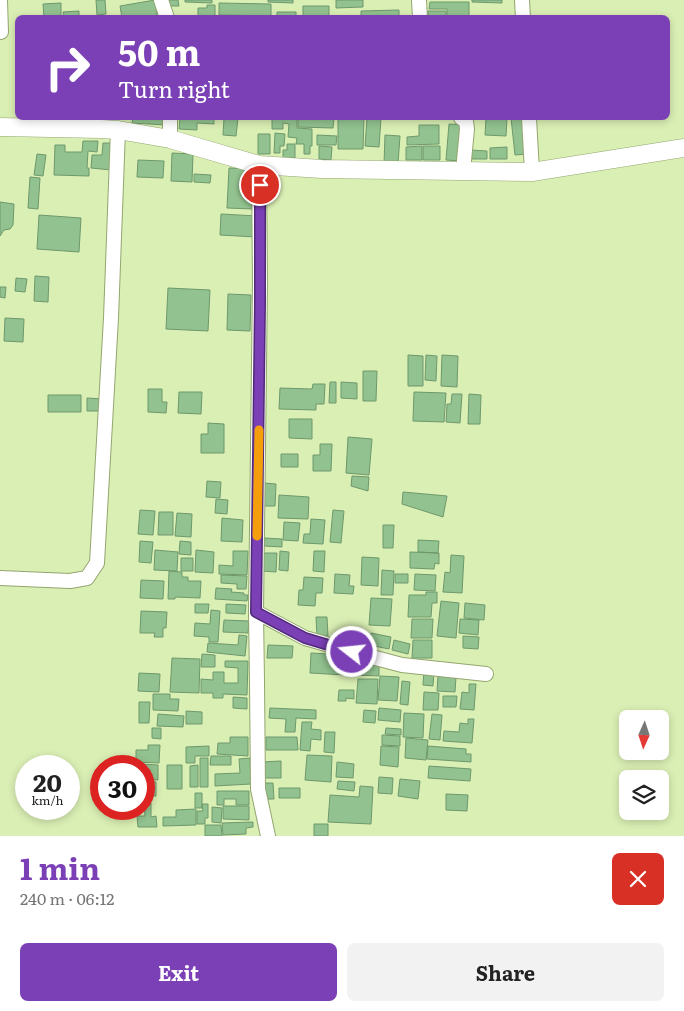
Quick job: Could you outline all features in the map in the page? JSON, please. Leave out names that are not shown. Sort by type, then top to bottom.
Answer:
[{"type":"street","points":[[0,0],[1,32]]},
{"type":"street","points":[[162,0],[166,15]]},
{"type":"street","points":[[419,0],[420,15]]},
{"type":"street","points":[[522,0],[523,15]]},
{"type":"street","points":[[170,120],[170,139]]},
{"type":"street","points":[[463,171],[467,129],[466,120]]},
{"type":"street","points":[[529,120],[532,172]]},
{"type":"street","points":[[0,127],[118,130],[170,139],[259,165],[322,169],[532,172],[684,148]]},
{"type":"street","points":[[0,578],[70,582],[87,578],[97,563],[111,318],[118,130]]},
{"type":"street","points":[[259,165],[260,304],[256,612],[258,789],[268,836]]},
{"type":"street","points":[[256,612],[305,638],[402,666],[486,674]]},
{"type":"building","points":[[96,0],[105,0],[106,14],[97,15]]},
{"type":"building","points":[[155,0],[157,15],[122,15],[120,6]]},
{"type":"building","points":[[169,0],[178,0],[179,6],[169,6]]},
{"type":"building","points":[[185,0],[212,0],[212,3],[185,2]]},
{"type":"building","points":[[268,0],[293,0],[293,3],[268,2]]},
{"type":"building","points":[[336,0],[363,0],[363,7],[336,8]]},
{"type":"building","points":[[472,0],[502,0],[502,3],[472,2]]},
{"type":"building","points":[[430,2],[469,2],[469,15],[447,15],[447,9],[429,9]]},
{"type":"building","points":[[61,3],[61,15],[44,15],[43,4]]},
{"type":"building","points":[[219,3],[271,4],[271,15],[219,15]]},
{"type":"building","points":[[207,5],[215,5],[215,15],[198,15],[198,8],[207,8]]},
{"type":"building","points":[[303,6],[329,6],[329,15],[303,15]]},
{"type":"building","points":[[399,10],[399,15],[361,15],[361,11]]},
{"type":"building","points":[[79,11],[79,15],[64,15],[63,12]]},
{"type":"building","points":[[428,11],[446,11],[446,15],[428,15]]},
{"type":"building","points":[[277,12],[296,12],[296,15],[277,15]]},
{"type":"building","points":[[133,120],[166,120],[166,125],[132,123]]},
{"type":"building","points":[[180,120],[214,120],[214,124],[197,123],[197,130],[179,129]]},
{"type":"building","points":[[224,120],[238,120],[236,136],[223,135]]},
{"type":"building","points":[[272,120],[297,120],[297,128],[312,129],[310,154],[304,154],[304,144],[296,144],[297,138],[288,137],[289,124],[283,123],[283,129],[272,129]]},
{"type":"building","points":[[298,120],[334,120],[333,128],[298,127]]},
{"type":"building","points":[[338,120],[364,120],[363,149],[338,149]]},
{"type":"building","points":[[367,120],[381,120],[379,147],[365,146]]},
{"type":"building","points":[[486,120],[507,120],[506,136],[485,135]]},
{"type":"building","points":[[511,120],[525,120],[528,154],[515,155]]},
{"type":"building","points":[[449,124],[464,125],[461,161],[446,160]]},
{"type":"building","points":[[419,125],[439,125],[439,144],[407,145],[407,137],[419,136]]},
{"type":"building","points":[[275,133],[285,134],[284,146],[280,146],[280,153],[274,153]]},
{"type":"building","points":[[258,134],[270,134],[270,154],[258,154]]},
{"type":"building","points":[[317,135],[337,136],[336,145],[317,145]]},
{"type":"building","points":[[385,135],[400,136],[398,164],[384,164]]},
{"type":"building","points":[[83,141],[98,141],[97,152],[88,151],[87,168],[89,168],[89,176],[54,175],[55,145],[65,145],[65,152],[82,152]]},
{"type":"building","points":[[103,143],[112,143],[111,170],[91,168],[92,155],[102,155]]},
{"type":"building","points":[[287,144],[295,144],[295,158],[283,158],[283,150],[287,150]]},
{"type":"building","points":[[319,146],[332,147],[331,160],[319,159]]},
{"type":"building","points":[[422,146],[422,160],[406,160],[406,147]]},
{"type":"building","points":[[423,146],[440,146],[440,160],[423,160]]},
{"type":"building","points":[[507,147],[507,159],[490,159],[490,148]]},
{"type":"building","points":[[470,150],[487,151],[487,159],[470,159]]},
{"type":"building","points":[[172,153],[193,154],[192,182],[171,181]]},
{"type":"building","points":[[37,154],[46,155],[43,176],[34,175]]},
{"type":"building","points":[[138,160],[164,161],[163,178],[137,177]]},
{"type":"building","points":[[229,168],[255,169],[253,209],[227,208]]},
{"type":"building","points":[[194,174],[211,175],[210,183],[194,182]]},
{"type":"building","points":[[30,177],[40,178],[38,209],[28,208]]},
{"type":"building","points":[[0,202],[14,204],[13,225],[10,229],[4,230],[0,236]]},
{"type":"building","points":[[221,214],[257,216],[256,237],[220,235]]},
{"type":"building","points":[[39,215],[81,218],[79,252],[37,249]]},
{"type":"building","points":[[35,276],[49,277],[48,302],[34,301]]},
{"type":"building","points":[[16,278],[27,279],[25,292],[15,291]]},
{"type":"building","points":[[0,287],[6,287],[5,298],[0,297]]},
{"type":"building","points":[[168,288],[210,290],[208,331],[166,329]]},
{"type":"building","points":[[228,294],[251,295],[250,331],[227,330]]},
{"type":"building","points":[[5,318],[24,319],[23,342],[4,341]]},
{"type":"building","points":[[408,355],[423,356],[423,386],[408,386]]},
{"type":"building","points":[[426,355],[437,356],[436,381],[425,380]]},
{"type":"building","points":[[442,355],[458,356],[457,387],[441,386]]},
{"type":"building","points":[[363,371],[377,371],[376,401],[363,401]]},
{"type":"building","points":[[330,382],[336,382],[336,403],[329,403]]},
{"type":"building","points":[[341,382],[357,383],[357,399],[341,398]]},
{"type":"building","points":[[313,384],[325,384],[324,404],[316,404],[316,410],[279,409],[280,388],[312,389]]},
{"type":"building","points":[[148,389],[162,389],[162,402],[167,402],[166,413],[148,412]]},
{"type":"building","points":[[179,392],[202,392],[201,414],[178,413]]},
{"type":"building","points":[[414,392],[446,393],[444,422],[413,421]]},
{"type":"building","points":[[452,394],[462,394],[460,423],[446,422],[447,404],[451,404]]},
{"type":"building","points":[[469,394],[481,395],[480,424],[468,424]]},
{"type":"building","points":[[48,395],[81,395],[81,412],[48,412]]},
{"type":"building","points":[[87,398],[103,399],[102,411],[87,411]]},
{"type":"building","points":[[289,419],[312,419],[312,439],[289,438]]},
{"type":"building","points":[[208,423],[224,424],[224,453],[201,453],[201,434],[208,434]]},
{"type":"building","points":[[348,437],[372,439],[369,475],[346,473]]},
{"type":"building","points":[[320,444],[332,444],[331,471],[313,471],[313,455],[320,455]]},
{"type":"building","points":[[281,454],[298,454],[298,467],[281,467]]},
{"type":"building","points":[[352,476],[369,477],[368,491],[351,486]]},
{"type":"building","points":[[207,481],[221,482],[220,498],[206,497]]},
{"type":"building","points":[[264,483],[276,484],[275,506],[263,506]]},
{"type":"building","points":[[403,492],[447,496],[443,517],[402,504]]},
{"type":"building","points":[[279,495],[309,497],[308,519],[278,518]]},
{"type":"building","points":[[216,499],[228,500],[227,514],[215,513]]},
{"type":"building","points":[[140,510],[155,511],[153,535],[138,534]]},
{"type":"building","points":[[333,510],[344,511],[341,543],[330,542]]},
{"type":"building","points":[[159,512],[173,512],[173,535],[158,535]]},
{"type":"building","points":[[177,513],[192,514],[191,537],[175,536]]},
{"type":"building","points":[[222,518],[243,520],[242,542],[221,541]]},
{"type":"building","points":[[311,519],[325,520],[323,544],[303,543],[304,534],[310,534]]},
{"type":"building","points":[[284,522],[300,523],[298,541],[283,540]]},
{"type":"building","points":[[383,525],[394,525],[393,548],[383,548]]},
{"type":"building","points":[[265,538],[282,539],[282,547],[264,546]]},
{"type":"building","points":[[418,540],[439,541],[438,553],[418,552]]},
{"type":"building","points":[[140,541],[153,542],[151,563],[139,562]]},
{"type":"building","points":[[180,541],[191,542],[191,555],[179,554]]},
{"type":"building","points":[[155,550],[178,552],[177,571],[154,570]]},
{"type":"building","points":[[196,550],[214,552],[213,573],[195,572]]},
{"type":"building","points":[[233,551],[248,551],[247,575],[219,574],[219,565],[233,566]]},
{"type":"building","points":[[280,551],[289,552],[288,571],[279,570]]},
{"type":"building","points":[[314,551],[325,551],[324,572],[313,571]]},
{"type":"building","points":[[410,552],[439,553],[439,564],[435,563],[434,569],[410,568]]},
{"type":"building","points":[[262,553],[277,553],[276,572],[262,571]]},
{"type":"building","points":[[451,555],[464,556],[462,593],[443,592],[445,572],[450,573]]},
{"type":"building","points":[[362,557],[379,558],[378,586],[361,585]]},
{"type":"building","points":[[181,558],[193,558],[193,571],[181,571]]},
{"type":"building","points":[[382,570],[394,571],[393,595],[381,595]]},
{"type":"building","points":[[169,571],[182,572],[182,577],[188,577],[188,581],[201,581],[200,598],[175,597],[175,599],[168,599]]},
{"type":"building","points":[[335,574],[350,575],[349,586],[354,586],[353,594],[334,593]]},
{"type":"building","points":[[395,574],[408,574],[408,583],[395,583]]},
{"type":"building","points":[[415,574],[436,575],[435,591],[414,590]]},
{"type":"building","points":[[221,575],[247,576],[246,589],[237,589],[237,584],[221,583]]},
{"type":"building","points":[[304,577],[323,578],[322,593],[316,593],[315,606],[298,605],[299,590],[303,590]]},
{"type":"building","points":[[141,580],[164,581],[163,599],[140,598]]},
{"type":"building","points":[[216,588],[232,589],[231,592],[244,593],[244,595],[248,595],[247,601],[215,599]]},
{"type":"building","points":[[426,592],[437,592],[437,603],[432,603],[431,617],[408,617],[409,595],[426,595]]},
{"type":"building","points":[[371,598],[392,599],[390,626],[369,625]]},
{"type":"building","points":[[441,601],[459,603],[456,638],[437,636]]},
{"type":"building","points":[[465,603],[485,605],[484,620],[464,618]]},
{"type":"building","points":[[195,604],[209,604],[208,613],[195,613]]},
{"type":"building","points":[[226,604],[246,605],[245,614],[226,613]]},
{"type":"building","points":[[211,610],[220,611],[218,642],[209,642],[209,637],[194,636],[195,623],[210,624]]},
{"type":"building","points":[[141,611],[167,612],[166,628],[163,628],[163,637],[154,637],[155,633],[140,633]]},
{"type":"building","points":[[316,617],[327,617],[328,636],[317,636]]},
{"type":"building","points":[[412,619],[433,619],[432,638],[411,638]]},
{"type":"building","points":[[460,619],[479,620],[478,635],[459,633]]},
{"type":"building","points":[[224,620],[249,621],[248,633],[223,632]]},
{"type":"building","points":[[371,633],[391,637],[389,649],[369,645]]},
{"type":"building","points":[[239,635],[247,636],[245,656],[207,652],[208,643],[238,645]]},
{"type":"building","points":[[463,636],[479,637],[478,649],[463,648]]},
{"type":"building","points":[[394,640],[410,644],[408,654],[392,650]]},
{"type":"building","points":[[413,640],[432,640],[432,658],[412,658]]},
{"type":"building","points":[[268,645],[293,646],[292,658],[267,658]]},
{"type":"building","points":[[311,653],[346,655],[345,675],[310,673]]},
{"type":"building","points":[[202,654],[215,655],[215,667],[201,667]]},
{"type":"building","points":[[172,658],[200,659],[199,693],[170,692]]},
{"type":"building","points":[[225,661],[248,661],[247,695],[223,694],[223,698],[213,698],[213,693],[201,693],[201,679],[213,680],[213,672],[224,672],[224,683],[238,683],[238,668],[225,667]]},
{"type":"building","points":[[354,662],[379,664],[379,676],[354,675]]},
{"type":"building","points":[[424,670],[434,671],[433,686],[423,685]]},
{"type":"building","points":[[139,673],[160,674],[159,692],[138,691]]},
{"type":"building","points":[[380,676],[399,677],[397,701],[378,700]]},
{"type":"building","points":[[438,676],[456,677],[455,692],[437,691]]},
{"type":"building","points":[[358,679],[378,679],[377,704],[356,703]]},
{"type":"building","points":[[402,681],[410,682],[408,705],[400,704]]},
{"type":"building","points":[[469,684],[476,684],[474,710],[460,709],[462,692],[469,693]]},
{"type":"building","points":[[339,690],[354,690],[354,699],[346,698],[346,701],[338,701]]},
{"type":"building","points":[[424,692],[439,693],[438,710],[423,710]]},
{"type":"building","points":[[153,694],[170,694],[170,699],[179,699],[178,711],[153,710]]},
{"type":"building","points":[[443,696],[457,696],[456,707],[443,707]]},
{"type":"building","points":[[233,697],[247,698],[247,709],[233,708]]},
{"type":"building","points":[[139,702],[150,702],[149,723],[139,723]]},
{"type":"building","points":[[270,708],[316,710],[316,719],[296,718],[295,732],[285,732],[286,719],[269,718]]},
{"type":"building","points":[[379,708],[401,710],[400,722],[378,720]]},
{"type":"building","points":[[364,710],[376,711],[375,723],[363,722]]},
{"type":"building","points":[[186,711],[202,712],[202,724],[186,724]]},
{"type":"building","points":[[404,713],[424,714],[423,738],[403,737]]},
{"type":"building","points":[[158,714],[184,716],[183,727],[157,726]]},
{"type":"building","points":[[432,714],[442,715],[440,740],[429,739]]},
{"type":"building","points":[[468,719],[474,719],[472,743],[443,741],[444,731],[459,732],[460,723],[468,724]]},
{"type":"building","points":[[302,722],[312,722],[311,729],[321,730],[321,740],[311,739],[310,751],[300,750]]},
{"type":"building","points":[[152,728],[161,728],[161,739],[152,738]]},
{"type":"building","points":[[386,728],[401,729],[401,735],[385,734]]},
{"type":"building","points":[[325,732],[335,732],[334,753],[324,752]]},
{"type":"building","points":[[382,735],[400,736],[400,746],[382,745]]},
{"type":"building","points":[[230,737],[248,737],[248,756],[217,754],[218,743],[230,743]]},
{"type":"building","points":[[266,737],[297,737],[298,750],[266,750]]},
{"type":"building","points":[[406,738],[428,740],[426,760],[405,758]]},
{"type":"building","points":[[148,745],[160,745],[159,763],[155,763],[155,755],[136,755],[136,750],[148,750]]},
{"type":"building","points":[[209,746],[209,756],[195,756],[195,763],[186,763],[186,747]]},
{"type":"building","points":[[381,746],[399,747],[398,767],[380,765]]},
{"type":"building","points":[[428,746],[466,749],[466,754],[471,754],[471,762],[427,759]]},
{"type":"building","points":[[307,755],[332,756],[331,782],[305,780]]},
{"type":"building","points":[[211,756],[231,756],[231,765],[210,765]]},
{"type":"building","points":[[200,758],[208,758],[208,787],[200,787]]},
{"type":"building","points":[[250,758],[251,784],[215,786],[215,774],[240,773],[239,759]]},
{"type":"building","points":[[281,761],[281,778],[261,778],[261,762]]},
{"type":"building","points":[[337,762],[354,764],[353,778],[336,777]]},
{"type":"building","points":[[155,765],[158,765],[158,780],[155,780]]},
{"type":"building","points":[[167,765],[182,765],[182,789],[167,789]]},
{"type":"building","points":[[198,765],[198,787],[190,787],[190,766]]},
{"type":"building","points":[[429,766],[471,769],[470,781],[428,778]]},
{"type":"building","points":[[379,777],[393,778],[392,794],[378,793]]},
{"type":"building","points":[[400,779],[420,781],[418,799],[398,796]]},
{"type":"building","points":[[338,781],[355,782],[354,791],[337,789]]},
{"type":"building","points":[[263,783],[273,783],[274,799],[263,799]]},
{"type":"building","points":[[360,786],[373,787],[371,824],[328,822],[330,795],[359,797]]},
{"type":"building","points":[[279,788],[300,788],[300,798],[279,798]]},
{"type":"building","points":[[217,791],[249,791],[249,805],[236,805],[236,799],[224,799],[224,805],[217,805]]},
{"type":"building","points":[[195,793],[202,793],[202,808],[195,808]]},
{"type":"building","points":[[446,794],[468,795],[467,811],[446,810]]},
{"type":"building","points":[[202,804],[208,804],[208,818],[205,818],[205,824],[197,824],[197,811],[203,811]]},
{"type":"building","points":[[223,806],[249,806],[249,820],[223,819]]},
{"type":"building","points":[[212,807],[222,808],[221,823],[212,822]]},
{"type":"building","points":[[196,809],[196,825],[163,826],[163,817],[176,817],[176,810]]},
{"type":"building","points":[[156,816],[157,827],[138,827],[137,820],[155,820]]},
{"type":"building","points":[[253,822],[253,827],[246,828],[246,834],[223,835],[222,823]]},
{"type":"building","points":[[314,824],[328,824],[328,836],[314,836]]},
{"type":"building","points":[[205,825],[221,825],[222,836],[205,836]]},
{"type":"slow traffic","points":[[257,536],[259,430]]},
{"type":"route","points":[[260,185],[256,612],[305,638],[352,652]]}]
